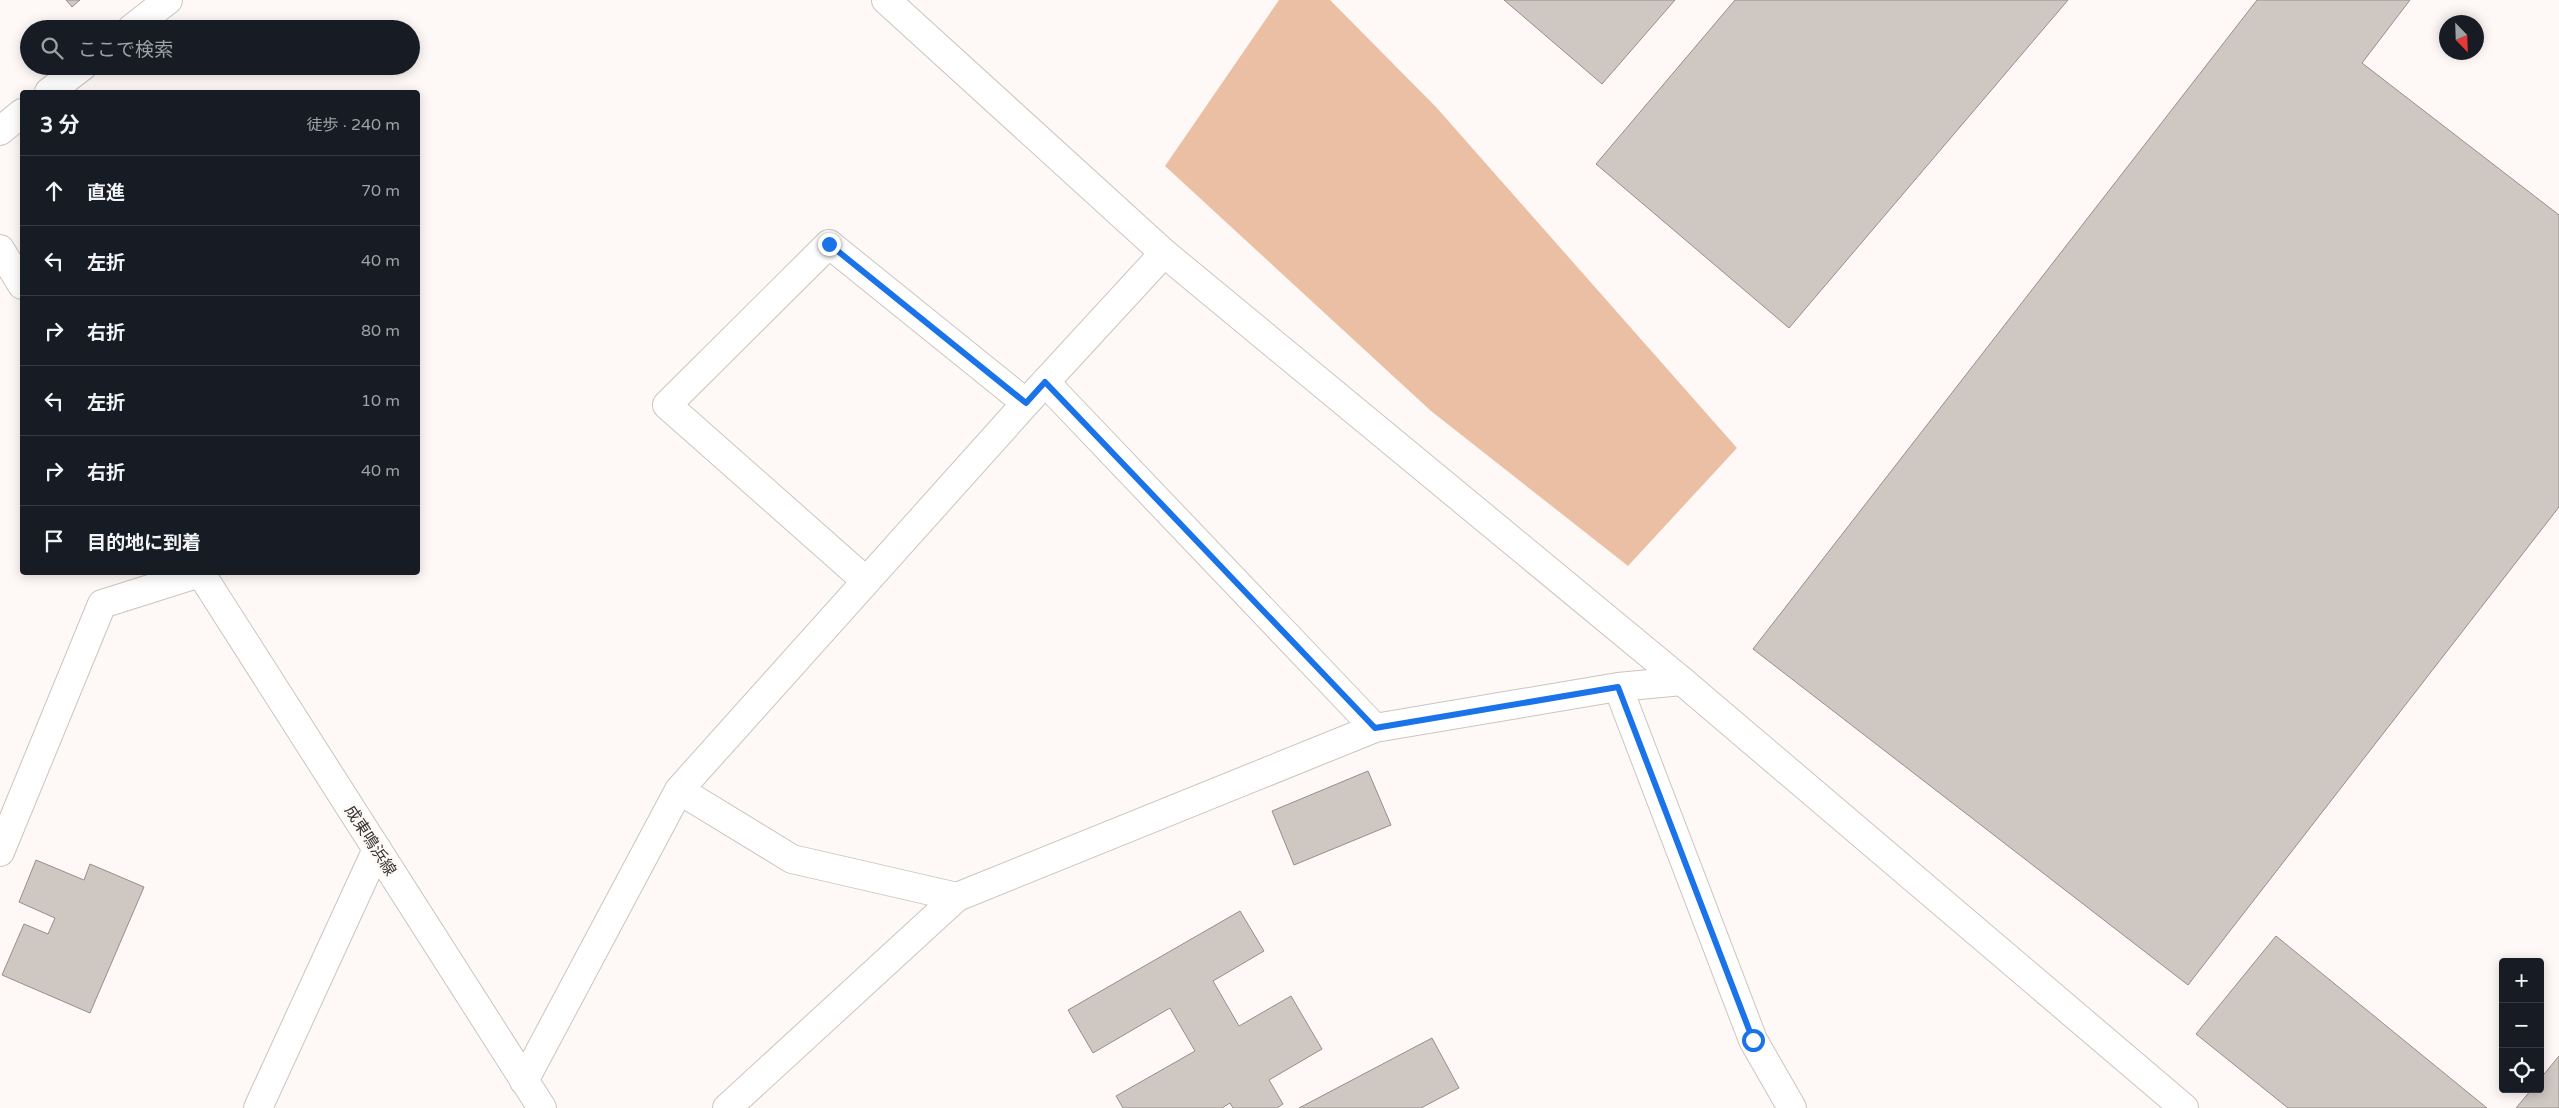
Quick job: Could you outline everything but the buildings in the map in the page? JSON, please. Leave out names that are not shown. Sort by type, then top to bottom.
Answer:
[{"type":"street","points":[[142,20],[168,0]]},
{"type":"street","points":[[886,0],[1164,253],[1682,681],[2184,1108]]},
{"type":"street","points":[[52,90],[71,75]]},
{"type":"street","points":[[0,131],[20,115]]},
{"type":"street","points":[[866,581],[667,405],[829,244],[1026,403]]},
{"type":"street","points":[[0,249],[20,283]]},
{"type":"street","points":[[524,1081],[679,790],[1026,403],[1164,253]]},
{"type":"street","points":[[1045,382],[1375,728]]},
{"type":"street","points":[[0,852],[102,604],[194,575]]},
{"type":"street","name":"成東鳴浜線","points":[[201,575],[542,1108]]},
{"type":"street","points":[[727,1108],[957,897],[1375,728],[1618,687],[1682,681]]},
{"type":"street","points":[[1618,687],[1753,1040],[1792,1108]]},
{"type":"street","points":[[679,790],[792,859],[957,897]]},
{"type":"street","points":[[258,1108],[377,849]]},
{"type":"shaded area","points":[[1279,0],[1330,0],[1436,107],[1737,448],[1628,566],[1431,411],[1165,166]]},
{"type":"route","points":[[829,244],[1026,403],[1045,382],[1375,728],[1618,687],[1753,1040]]}]
